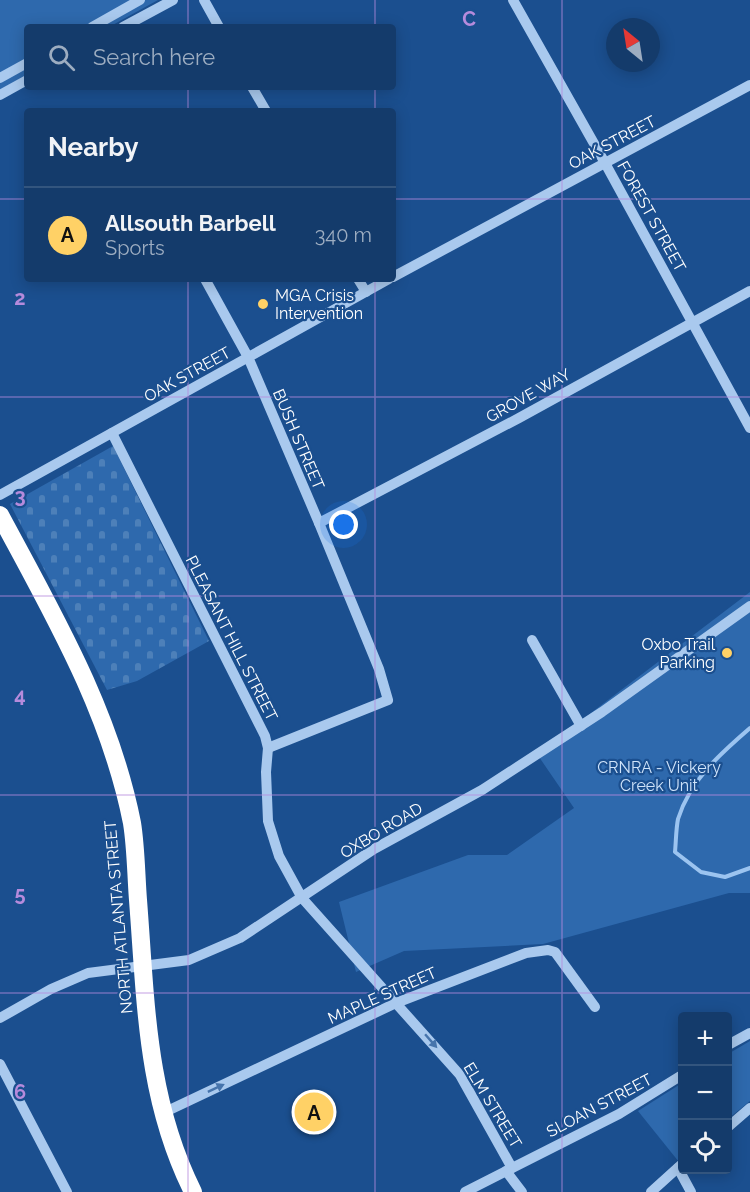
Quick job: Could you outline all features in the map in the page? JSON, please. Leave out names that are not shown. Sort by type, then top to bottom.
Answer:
[{"type":"highway","name":"NORTH ATLANTA STREET","points":[[0,515],[79,666],[110,738],[123,782],[132,826],[148,1036],[171,1142],[193,1192]]},
{"type":"street","points":[[97,24],[140,0]]},
{"type":"street","points":[[129,24],[173,0]]},
{"type":"street","points":[[204,0],[217,24]]},
{"type":"street","name":"FOREST STREET","points":[[513,0],[750,428]]},
{"type":"street","points":[[0,78],[24,65]]},
{"type":"street","points":[[0,95],[24,82]]},
{"type":"street","name":"OAK STREET","points":[[396,275],[750,85]]},
{"type":"street","points":[[254,90],[264,108]]},
{"type":"street","name":"BUSH STREET","points":[[207,282],[248,357],[319,523],[383,680],[388,700],[268,748]]},
{"type":"street","points":[[360,282],[366,292]]},
{"type":"street","name":"OAK STREET","points":[[0,495],[384,282]]},
{"type":"street","name":"GROVE WAY","points":[[319,523],[519,418],[750,291]]},
{"type":"street","name":"PLEASANT HILL STREET","points":[[112,433],[265,736],[268,748],[266,772],[268,821],[279,856],[302,898]]},
{"type":"street","name":"OXBO ROAD","points":[[0,1018],[51,989],[88,973],[189,960],[215,950],[256,929],[374,849],[482,790],[614,705],[750,606]]},
{"type":"street","points":[[532,640],[581,726]]},
{"type":"street","name":"ELM STREET","points":[[302,898],[460,1075],[522,1192]]},
{"type":"street","name":"MAPLE STREET","points":[[163,1113],[396,1003],[514,956],[548,950],[555,952],[595,1007]]},
{"type":"street","points":[[732,1044],[750,1033]]},
{"type":"street","points":[[0,1064],[67,1192]]},
{"type":"street","name":"SLOAN STREET","points":[[465,1192],[619,1114],[678,1077]]},
{"type":"street","points":[[732,1124],[750,1108]]},
{"type":"street","points":[[651,1192],[678,1168]]},
{"type":"street","points":[[683,1174],[691,1192]]},
{"type":"green space","points":[[0,0],[158,0],[114,24],[24,24],[24,77],[0,90]]},
{"type":"green space","points":[[113,446],[209,641],[137,681],[107,690],[10,504]]},
{"type":"green space","name":"CRNRA - Vickery Creek Unit","points":[[750,592],[750,893],[729,893],[543,944],[404,951],[356,972],[339,902],[468,855],[507,855],[574,808],[537,754]]},
{"type":"green space","points":[[750,1041],[750,1101],[732,1116],[732,1066],[732,1052]]},
{"type":"green space","points":[[678,1086],[678,1161],[638,1111]]},
{"type":"waterway","points":[[750,728],[718,757],[690,792],[678,819],[675,852],[701,872],[725,877],[750,868]]},
{"type":"place","name":"MGA Crisis Intervention","points":[[263,304]]},
{"type":"place","name":"Oxbo Trail Parking","points":[[727,653]]},
{"type":"place","name":"Allsouth Barbell","points":[[314,1112]]}]
